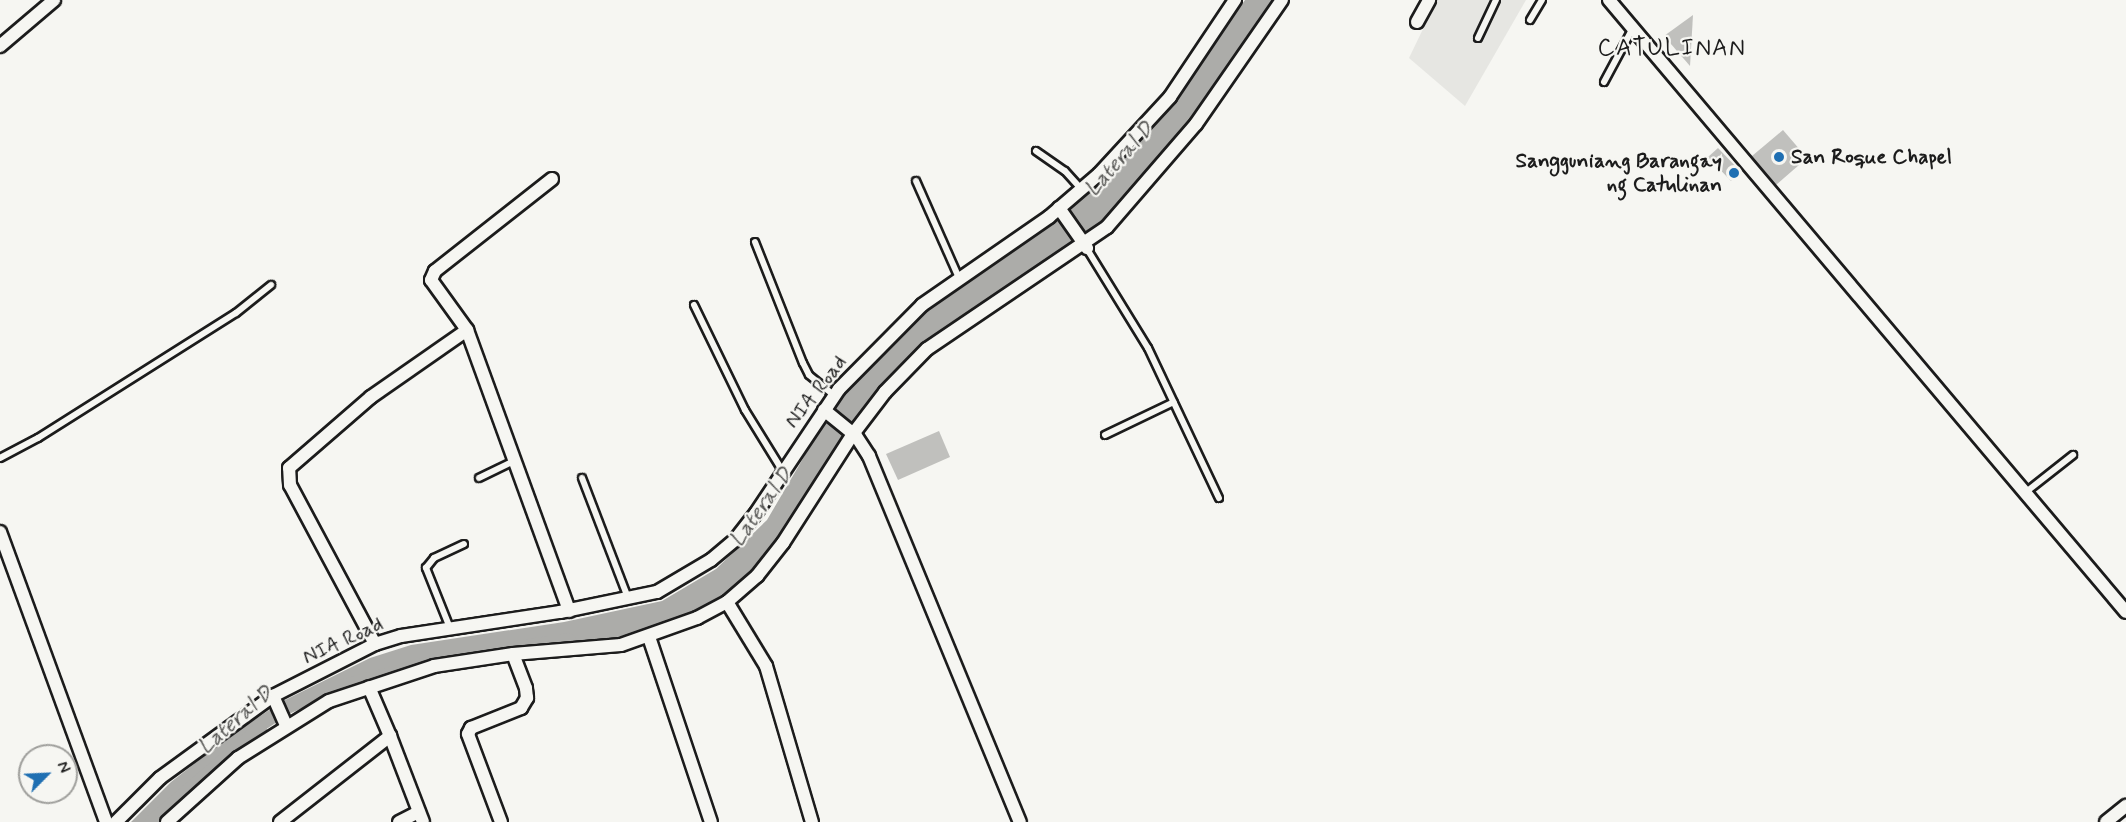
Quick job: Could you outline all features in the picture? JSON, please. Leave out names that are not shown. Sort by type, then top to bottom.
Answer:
[{"type":"street","points":[[0,46],[54,0]]},
{"type":"street","name":"NIA Road","points":[[116,822],[160,778],[275,700],[375,644],[450,628],[569,611],[657,592],[711,560],[735,540],[782,470],[826,412],[834,395],[906,319],[959,278],[1061,211],[1170,97],[1235,0]]},
{"type":"street","points":[[167,822],[238,758],[285,721],[329,701],[434,666],[513,654],[621,645],[649,637],[727,602],[757,576],[783,543],[851,432],[885,392],[927,349],[1107,227],[1163,165],[1282,0]]},
{"type":"street","points":[[1417,22],[1429,0]]},
{"type":"street","points":[[1609,0],[2126,612]]},
{"type":"street","points":[[552,179],[435,271],[430,280],[467,330],[569,611]]},
{"type":"street","points":[[1061,211],[1084,244]]},
{"type":"street","points":[[375,644],[290,485],[289,468],[371,397],[467,330]]},
{"type":"street","points":[[826,412],[851,432],[869,456],[908,544],[1020,822]]},
{"type":"street","points":[[0,532],[106,822]]},
{"type":"street","points":[[727,602],[766,666],[812,822]]},
{"type":"street","points":[[649,637],[711,822]]},
{"type":"street","points":[[501,822],[468,734],[471,728],[521,708],[527,698],[526,688],[513,654]]},
{"type":"street","points":[[369,687],[421,817],[399,822]]},
{"type":"street","points":[[275,700],[285,721]]},
{"type":"street","points":[[280,822],[390,736]]},
{"type":"street","points":[[2106,822],[2126,806]]},
{"type":"lane","points":[[1478,38],[1496,0]]},
{"type":"lane","points":[[1530,20],[1542,0]]},
{"type":"lane","points":[[1604,82],[1633,27]]},
{"type":"lane","points":[[1036,151],[1065,171],[1081,190]]},
{"type":"lane","points":[[916,181],[959,278]]},
{"type":"lane","points":[[755,242],[809,375],[834,395]]},
{"type":"lane","points":[[1084,244],[1117,294],[1174,402],[1219,498]]},
{"type":"lane","points":[[0,458],[38,438],[236,313],[271,285]]},
{"type":"lane","points":[[694,305],[745,410],[782,470]]},
{"type":"lane","points":[[1105,435],[1174,402]]},
{"type":"lane","points":[[2026,492],[2073,455]]},
{"type":"lane","points":[[478,478],[514,461]]},
{"type":"lane","points":[[582,478],[628,599]]},
{"type":"lane","points":[[450,628],[426,568],[434,558],[464,544]]},
{"type":"shaded area","name":"Lateral D","points":[[1245,0],[1274,0],[1191,121],[1145,179],[1094,230],[923,345],[853,422],[768,556],[726,595],[695,614],[656,628],[604,640],[514,647],[375,675],[289,714],[224,757],[189,786],[158,822],[131,822],[171,782],[226,739],[281,702],[370,658],[411,645],[564,622],[662,601],[716,569],[767,520],[842,392],[909,324],[1050,224],[1109,175],[1172,104]]},
{"type":"shaded area","points":[[1437,0],[1526,0],[1465,106],[1409,58]]},
{"type":"building","points":[[1693,15],[1690,66],[1664,36]]},
{"type":"building","name":"San Roque Chapel","points":[[1783,130],[1807,158],[1776,185],[1752,156]]},
{"type":"building","points":[[1718,148],[1741,172],[1731,181],[1708,157]]},
{"type":"building","points":[[939,431],[950,457],[898,480],[886,454]]},
{"type":"waterway","name":"Lateral D","points":[[517,649],[568,641]]},
{"type":"waterway","name":"Lateral D","points":[[336,689],[432,664]]},
{"type":"waterway","name":"Lateral D","points":[[153,822],[259,731]]},
{"type":"place","name":"San Roque Chapel","points":[[1779,157]]},
{"type":"place","name":"Sangguniang Barangay ng Catulinan","points":[[1734,173]]},
{"type":"district","name":"CATULINAN","points":[[1672,49]]}]
